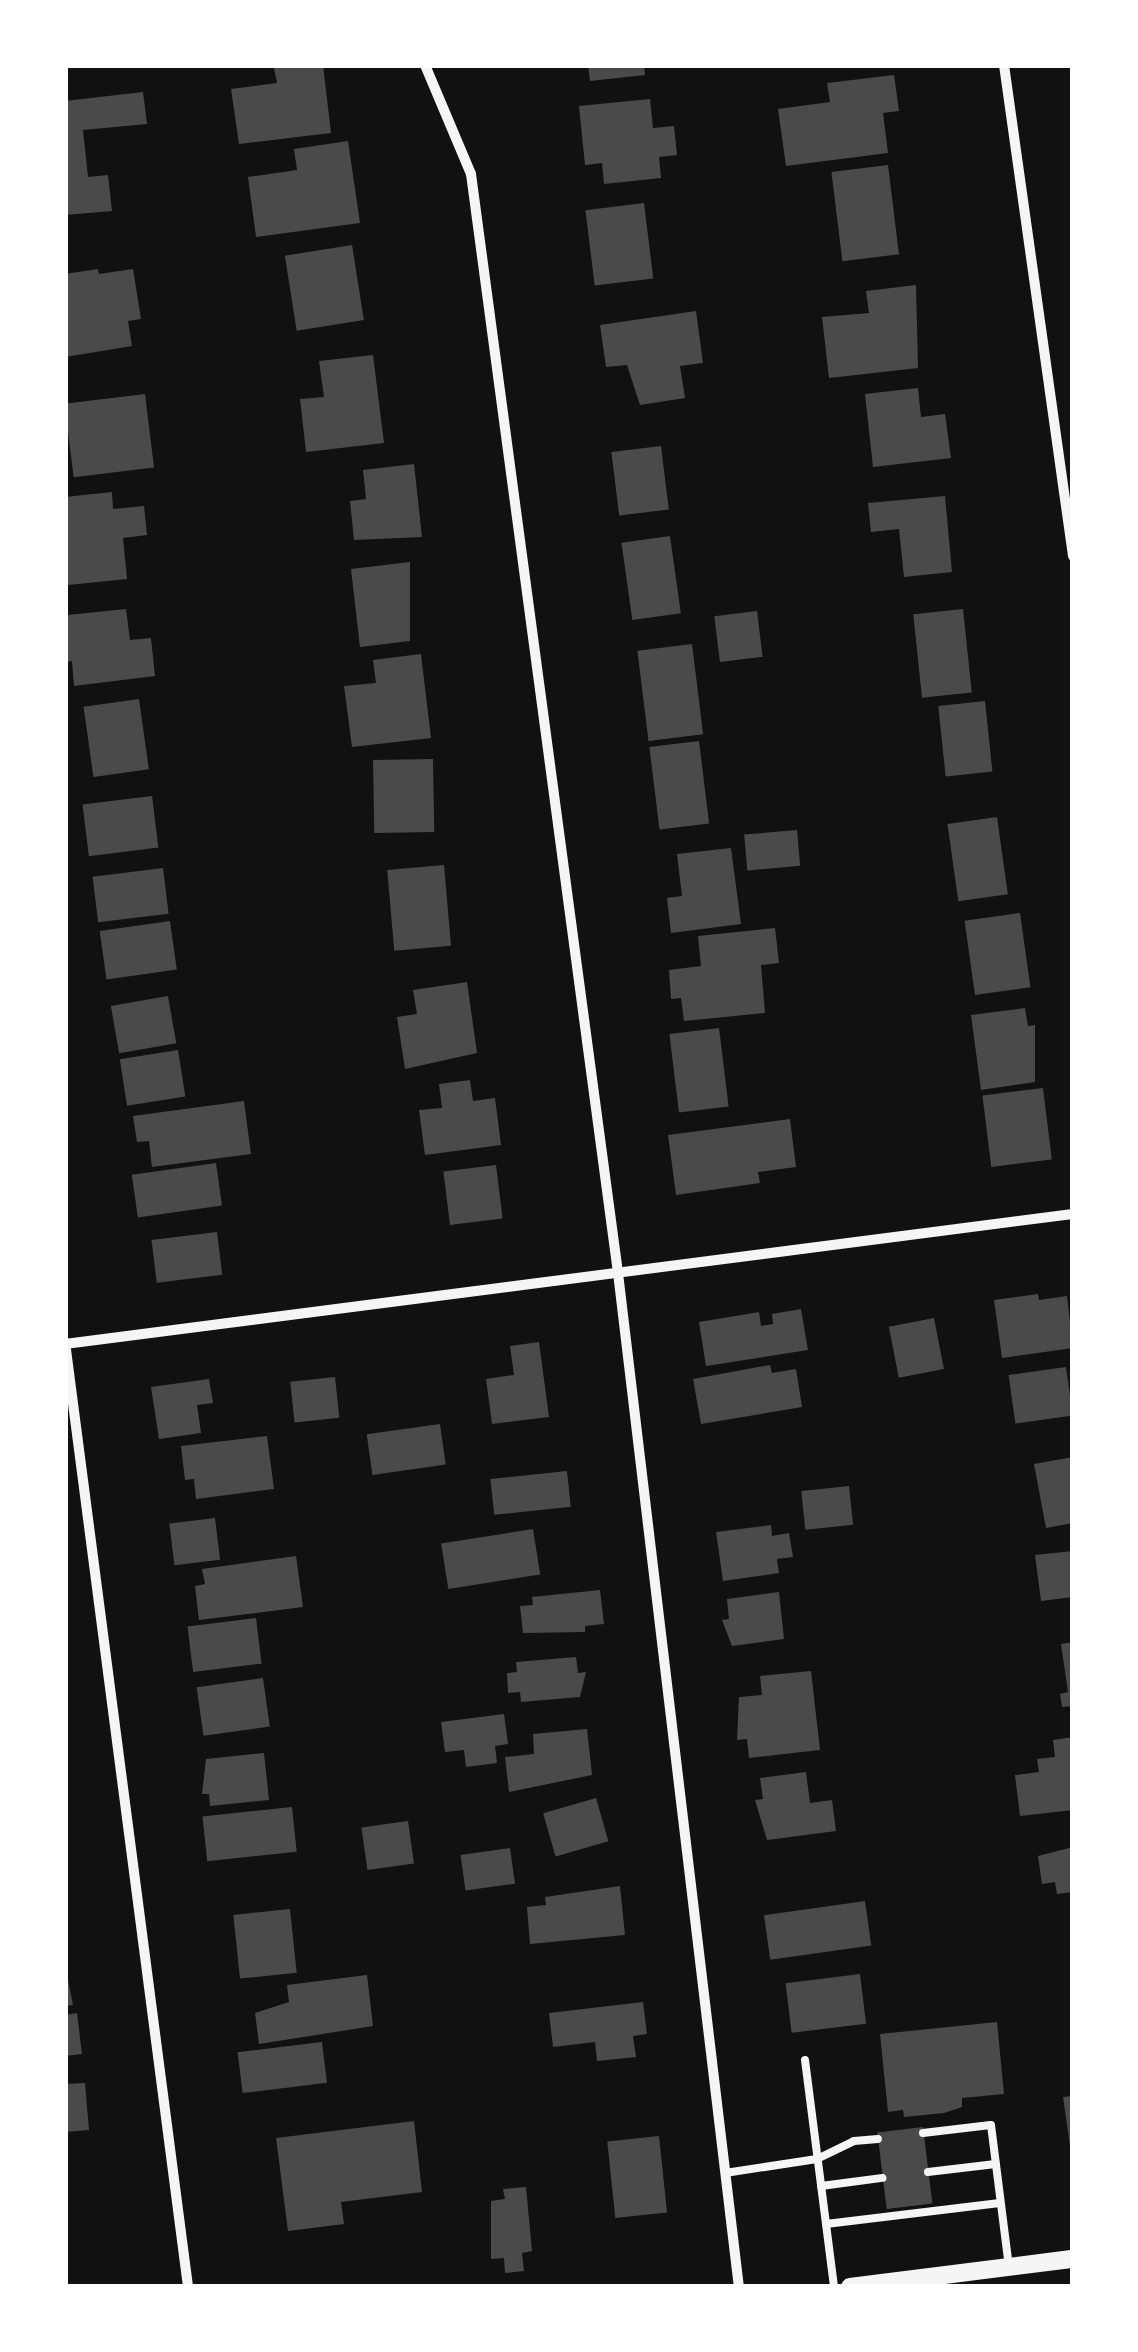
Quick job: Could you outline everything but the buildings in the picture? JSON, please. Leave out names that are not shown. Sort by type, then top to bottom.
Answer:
[{"type":"street","points":[[425,65],[472,174],[618,1273],[738,2287]]},
{"type":"street","points":[[1004,65],[1073,556]]},
{"type":"street","points":[[188,2287],[65,1343],[1073,1214]]},
{"type":"street","points":[[850,2287],[1073,2258]]},
{"type":"lane","points":[[805,2060],[834,2287]]},
{"type":"lane","points":[[923,2133],[992,2125],[1009,2267]]},
{"type":"lane","points":[[725,2173],[817,2159],[854,2142],[878,2140]]},
{"type":"lane","points":[[928,2172],[996,2164]]},
{"type":"lane","points":[[821,2186],[882,2178]]},
{"type":"lane","points":[[826,2224],[1000,2203]]}]
